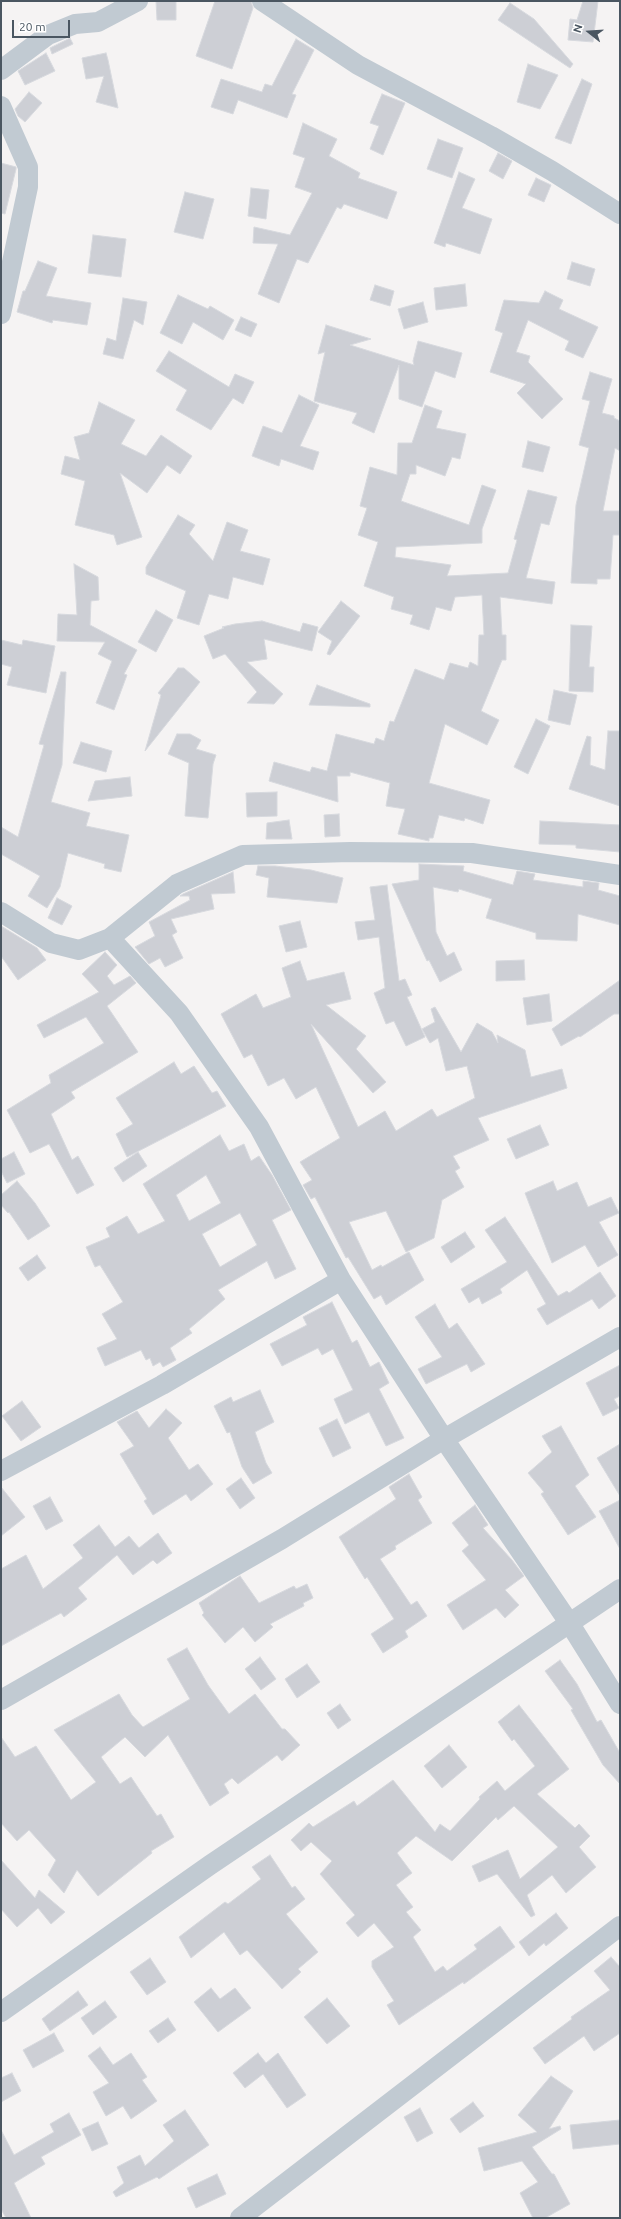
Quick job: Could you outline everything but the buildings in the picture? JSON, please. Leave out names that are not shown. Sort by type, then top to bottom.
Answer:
[{"type":"street","points":[[1,70],[48,35],[75,24],[98,22],[138,1]]},
{"type":"street","points":[[262,1],[358,65],[498,140],[552,171],[620,214]]},
{"type":"street","points":[[1,106],[28,167],[28,187],[1,314]]},
{"type":"street","points":[[1,912],[51,943],[79,950],[110,938],[177,884],[243,855],[350,852],[472,853],[620,875]]},
{"type":"street","points":[[110,938],[179,1013],[259,1127],[342,1280],[444,1439],[570,1624],[620,1704]]},
{"type":"street","points":[[1,1471],[162,1385],[342,1280]]},
{"type":"street","points":[[1,1700],[282,1539],[444,1439],[620,1337]]},
{"type":"street","points":[[1,2012],[210,1865],[620,1589]]},
{"type":"street","points":[[240,2218],[620,1926]]}]
